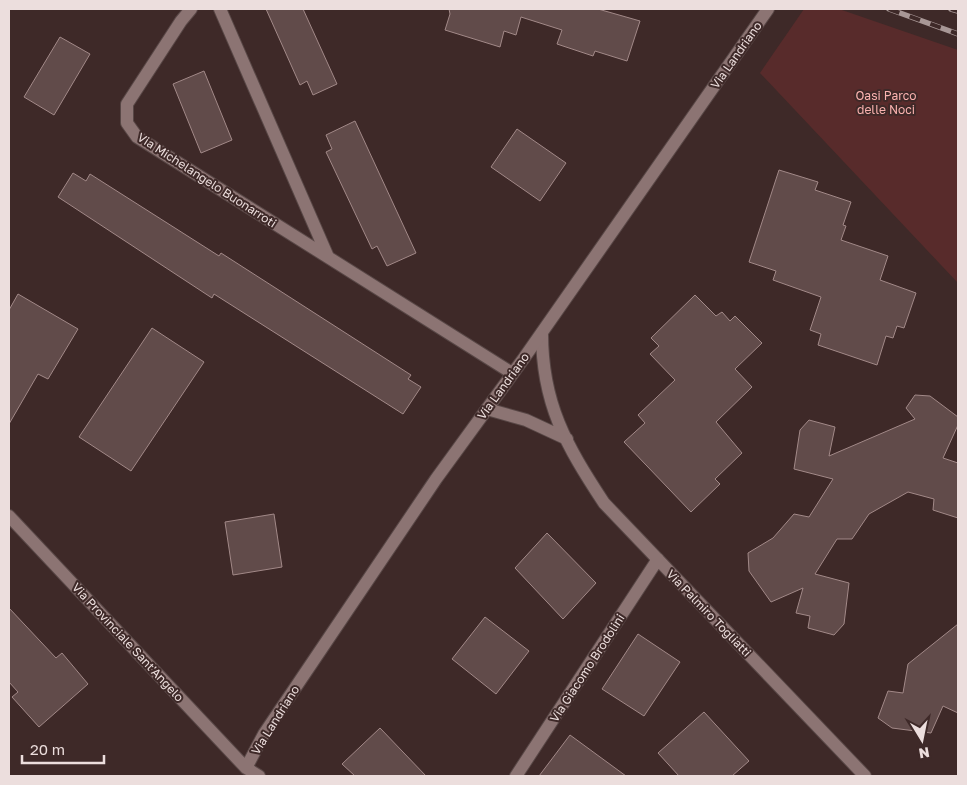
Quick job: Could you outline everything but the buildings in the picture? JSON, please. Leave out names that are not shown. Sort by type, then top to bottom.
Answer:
[{"type":"street","name":"Via Michelangelo Buonarroti","points":[[191,9],[181,21],[131,97],[126,112],[130,129],[142,142],[512,373]]},
{"type":"street","points":[[220,9],[328,257]]},
{"type":"street","name":"Via Landriano","points":[[245,774],[270,726],[436,479],[542,333],[768,9]]},
{"type":"street","name":"Via Palmiro Togliatti","points":[[542,333],[545,386],[553,411],[585,473],[604,502],[865,776]]},
{"type":"street","points":[[487,409],[526,420],[567,439]]},
{"type":"street","name":"Via Provinciale Sant'Angelo","points":[[9,516],[245,774],[259,776]]},
{"type":"street","name":"Via Giacomo Brodolini","points":[[516,776],[658,559]]},
{"type":"green space","name":"Oasi Parco delle Noci","points":[[804,9],[839,9],[958,50],[958,283],[760,73]]},
{"type":"railway","points":[[889,9],[958,34]]},
{"type":"railway","points":[[951,9],[958,11]]}]
